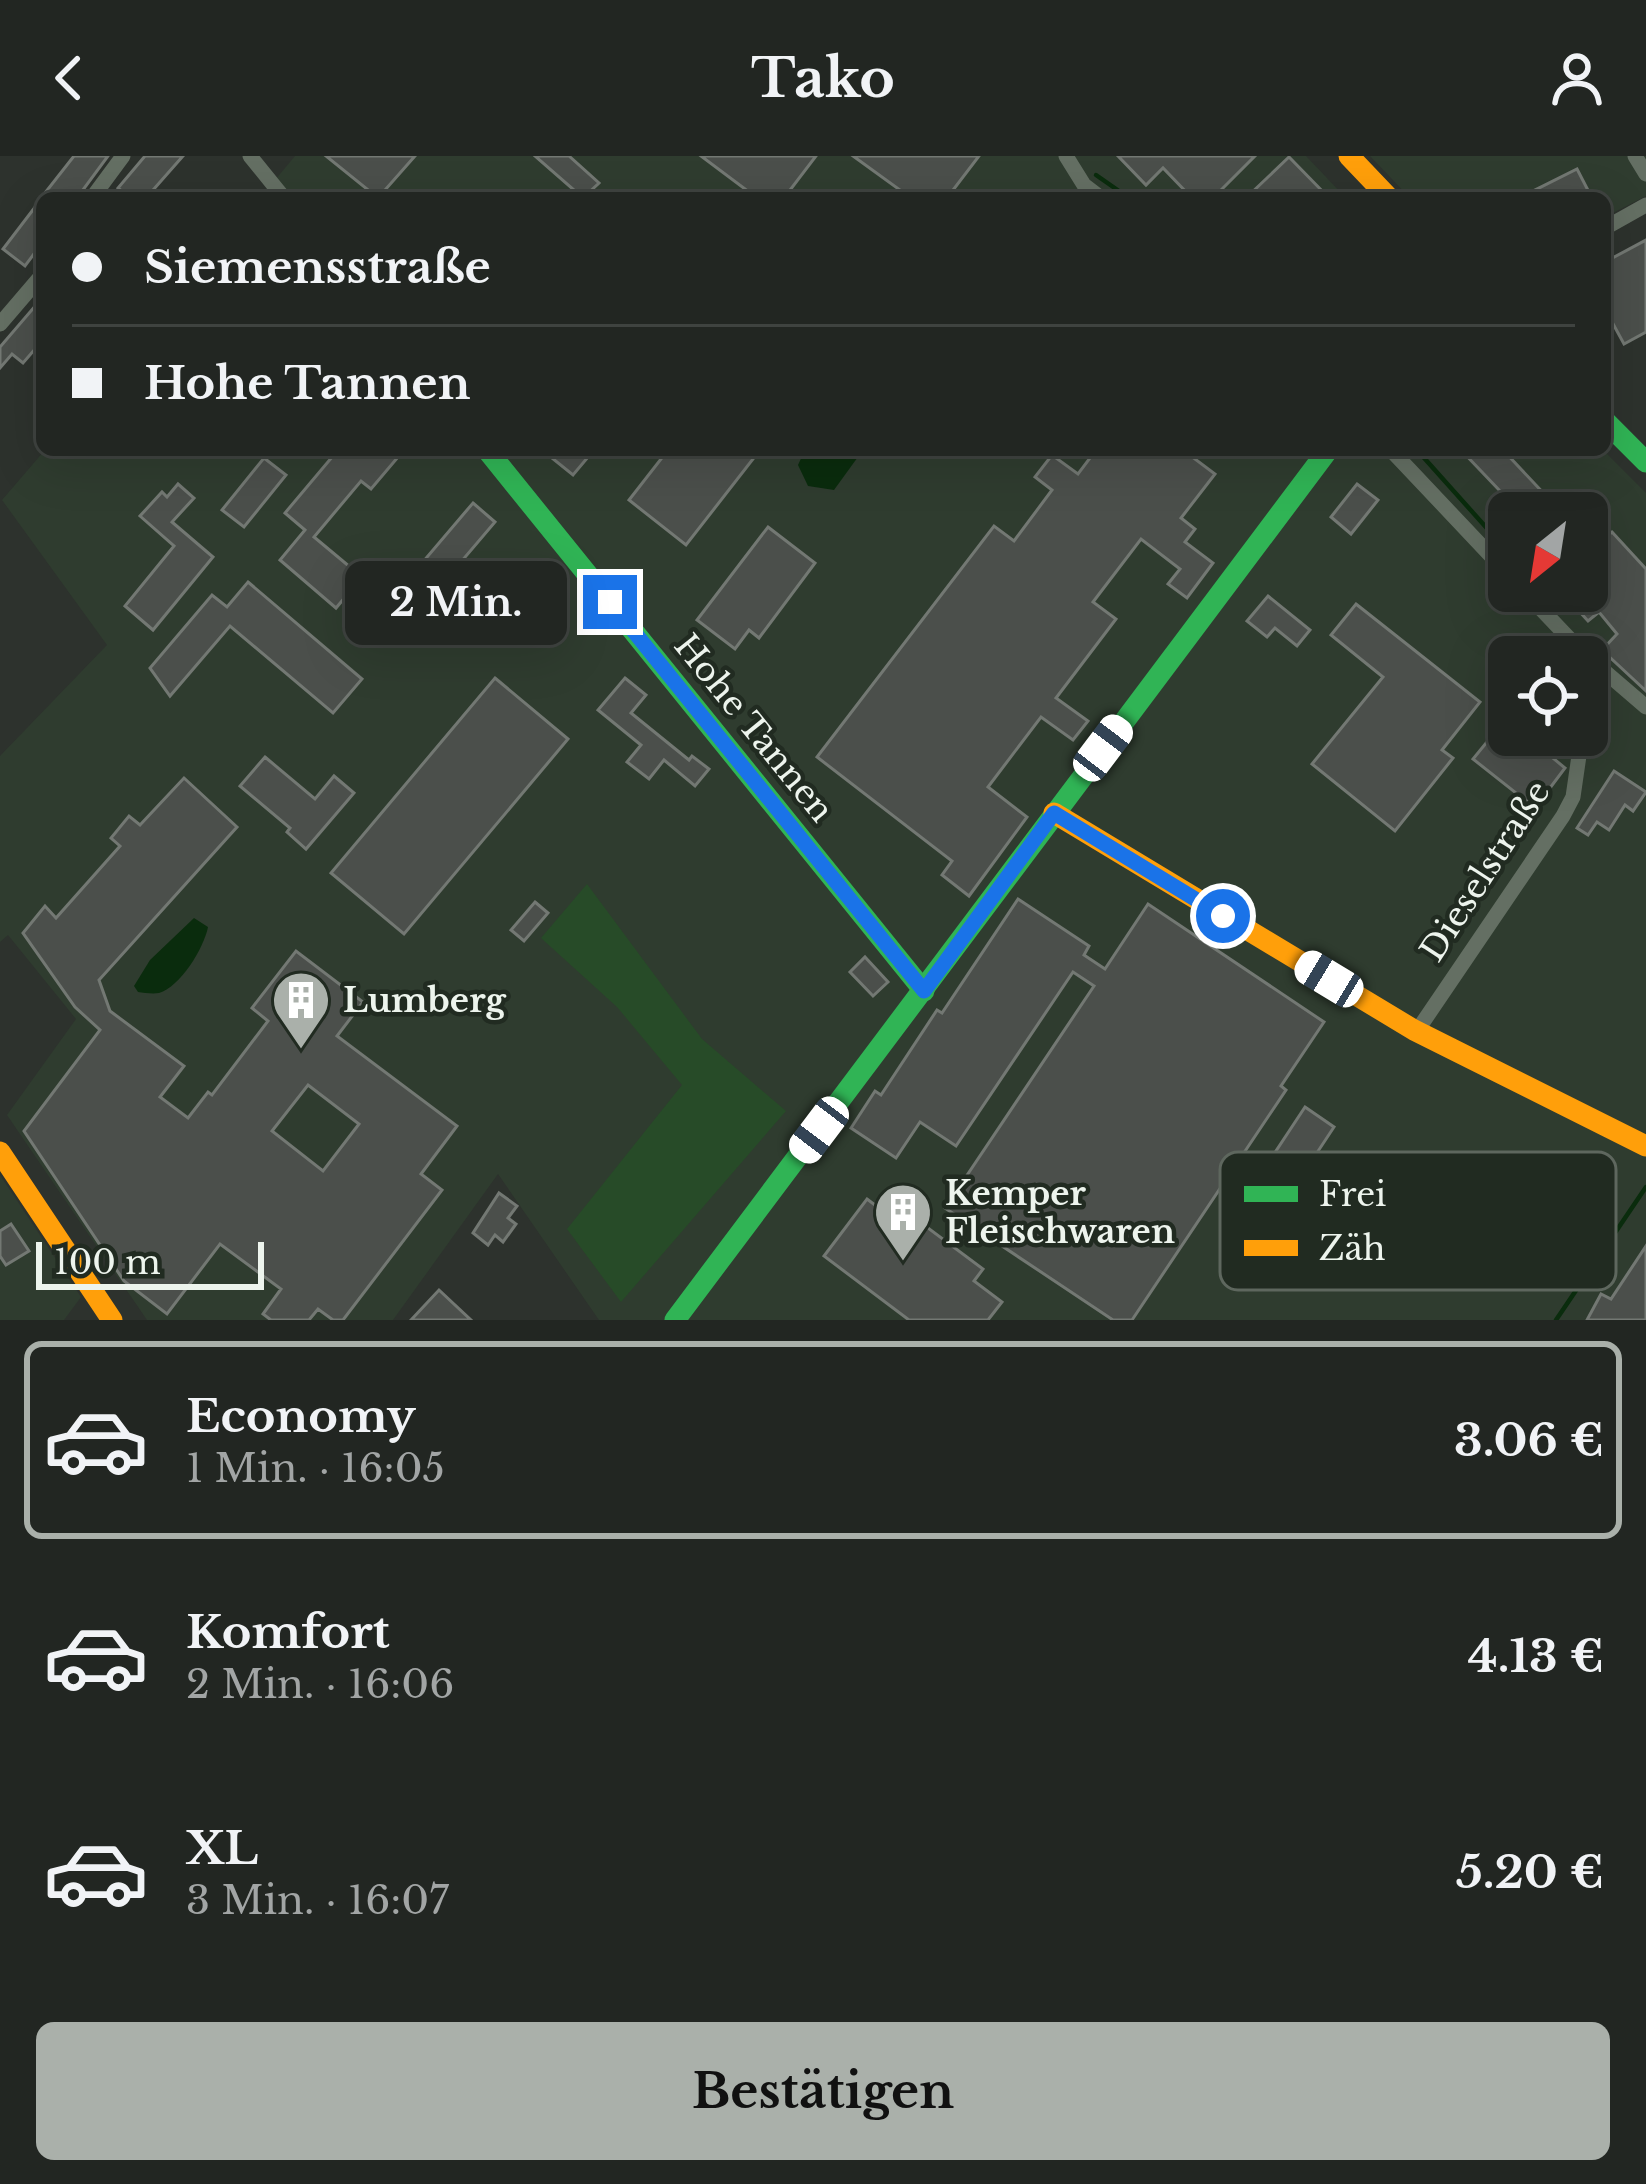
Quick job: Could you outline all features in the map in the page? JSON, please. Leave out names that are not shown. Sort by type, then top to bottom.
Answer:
[{"type":"street","points":[[95,192],[123,156]]},
{"type":"street","points":[[250,156],[279,192]]},
{"type":"street","points":[[1066,156],[1093,192]]},
{"type":"street","points":[[1349,156],[1383,192]]},
{"type":"street","points":[[1634,156],[1646,175]]},
{"type":"street","points":[[1611,225],[1646,206]]},
{"type":"street","points":[[0,324],[36,281]]},
{"type":"street","points":[[1611,427],[1646,462]]},
{"type":"street","name":"Hohe Tannen","points":[[492,456],[924,991]]},
{"type":"street","points":[[675,1320],[1323,456]]},
{"type":"street","points":[[1397,456],[1488,553]]},
{"type":"street","points":[[1543,612],[1565,636]]},
{"type":"street","points":[[1608,676],[1646,707]]},
{"type":"street","name":"Dieselstraße","points":[[1417,1031],[1563,816],[1573,797],[1579,756]]},
{"type":"street","points":[[1054,813],[1417,1031],[1646,1145]]},
{"type":"street","points":[[0,1152],[112,1320]]},
{"type":"shaded area","points":[[295,156],[1306,156],[1340,192],[265,192]]},
{"type":"shaded area","points":[[1370,156],[1646,156],[1646,196],[1611,214],[1611,192],[1404,192]]},
{"type":"shaded area","points":[[40,456],[1609,456],[1646,493],[1646,1320],[599,1320],[498,1174],[393,1320],[147,1320],[7,1115],[76,1019],[8,935],[0,942],[0,756],[107,645],[2,500]]},
{"type":"shaded area","points":[[802,456],[859,456],[834,490],[808,486],[798,465]]},
{"type":"shaded area","points":[[587,884],[702,1039],[786,1111],[621,1302],[567,1229],[682,1085],[617,1007],[541,938]]},
{"type":"shaded area","points":[[194,918],[208,927],[190,966],[167,989],[138,992],[134,986],[150,960]]},
{"type":"shaded area","points":[[0,1175],[81,1297],[64,1320],[0,1320]]},
{"type":"building","points":[[74,156],[108,156],[81,192],[46,192]]},
{"type":"building","points":[[145,156],[183,156],[151,192],[118,188]]},
{"type":"building","points":[[326,156],[415,156],[383,192],[371,192]]},
{"type":"building","points":[[535,156],[569,156],[599,183],[589,192],[576,192]]},
{"type":"building","points":[[701,156],[816,156],[789,192],[749,192]]},
{"type":"building","points":[[853,156],[979,156],[952,192],[900,190]]},
{"type":"building","points":[[1118,156],[1255,156],[1219,192],[1186,192],[1163,168],[1146,185]]},
{"type":"building","points":[[1289,157],[1323,192],[1252,192]]},
{"type":"building","points":[[1577,169],[1589,192],[1531,192]]},
{"type":"building","points":[[36,206],[36,251],[25,266],[3,249]]},
{"type":"building","points":[[1646,240],[1646,332],[1624,344],[1611,320],[1611,259]]},
{"type":"building","points":[[36,305],[36,348],[23,363],[12,354],[0,368],[0,347]]},
{"type":"building","points":[[333,456],[399,456],[371,489],[361,481],[314,537],[362,577],[336,608],[280,560],[305,530],[285,513]]},
{"type":"building","points":[[549,456],[589,456],[573,475]]},
{"type":"building","points":[[663,456],[755,456],[686,545],[629,500]]},
{"type":"building","points":[[1051,456],[1078,474],[1092,456],[1191,456],[1215,474],[1181,518],[1195,529],[1185,542],[1213,563],[1187,598],[1168,584],[1180,569],[1141,539],[1093,602],[1116,619],[1056,698],[1088,721],[1073,740],[1041,717],[988,787],[1027,817],[969,896],[942,875],[952,861],[817,757],[994,526],[1014,541],[1052,490],[1035,477]]},
{"type":"building","points":[[1467,456],[1509,456],[1542,492],[1501,492]]},
{"type":"building","points":[[264,458],[286,475],[244,527],[222,510]]},
{"type":"building","points":[[178,484],[194,498],[172,522],[213,557],[153,630],[125,606],[174,546],[140,516],[162,492],[167,497]]},
{"type":"building","points":[[1357,484],[1378,500],[1351,534],[1331,517]]},
{"type":"building","points":[[473,503],[495,522],[438,589],[416,570]]},
{"type":"building","points":[[768,527],[815,563],[759,638],[749,630],[735,649],[697,620]]},
{"type":"building","points":[[1612,532],[1646,569],[1646,691],[1608,656],[1608,644],[1617,634],[1599,612],[1608,612],[1608,536]]},
{"type":"building","points":[[248,582],[362,679],[333,713],[230,626],[170,696],[150,668],[212,595],[227,607]]},
{"type":"building","points":[[1268,596],[1310,630],[1297,646],[1275,628],[1267,637],[1247,621]]},
{"type":"building","points":[[1356,604],[1480,702],[1442,750],[1453,758],[1395,831],[1312,764],[1383,677],[1331,635]]},
{"type":"building","points":[[495,678],[568,739],[404,934],[331,873]]},
{"type":"building","points":[[625,678],[646,695],[631,713],[689,760],[692,756],[709,769],[695,786],[664,760],[649,779],[627,762],[641,745],[598,710]]},
{"type":"building","points":[[1488,741],[1488,756],[1550,756],[1565,768],[1535,808],[1473,759]]},
{"type":"building","points":[[265,757],[315,799],[334,776],[354,793],[306,849],[287,832],[290,828],[240,786]]},
{"type":"building","points":[[1614,771],[1646,792],[1633,811],[1625,805],[1609,830],[1597,822],[1588,835],[1577,828]]},
{"type":"building","name":"Lumberg","points":[[184,778],[237,827],[99,980],[110,1011],[184,1066],[160,1097],[188,1118],[208,1092],[212,1095],[268,1021],[252,1008],[296,951],[363,1002],[337,1036],[457,1126],[421,1174],[442,1190],[343,1320],[333,1320],[318,1309],[309,1320],[271,1320],[263,1314],[281,1289],[220,1244],[167,1314],[124,1281],[24,1131],[100,1030],[75,1007],[23,933],[45,906],[56,918],[120,846],[111,838],[129,816],[140,825]],"holes":[[[308,1085],[359,1124],[323,1171],[272,1131]]]},
{"type":"building","points":[[1018,899],[1089,946],[1084,955],[1105,969],[1148,904],[1324,1022],[1244,1152],[1220,1152],[1220,1189],[1132,1320],[1113,1320],[945,1208],[1094,986],[1073,972],[956,1146],[920,1122],[896,1158],[851,1128],[875,1091],[881,1095],[937,1010],[942,1013]]},
{"type":"building","points":[[535,902],[548,913],[524,941],[511,930]]},
{"type":"building","points":[[865,957],[888,982],[873,996],[850,972]]},
{"type":"building","points":[[1305,1107],[1334,1127],[1317,1152],[1275,1152]]},
{"type":"building","points":[[499,1193],[517,1206],[508,1218],[516,1224],[503,1242],[495,1235],[488,1245],[473,1233]]},
{"type":"building","name":"Kemper Fleischwaren","points":[[867,1199],[896,1221],[904,1210],[983,1269],[974,1281],[1002,1302],[988,1320],[909,1320],[824,1256]]},
{"type":"building","points":[[11,1224],[29,1251],[6,1265],[0,1256],[0,1231]]},
{"type":"building","points":[[1646,1246],[1646,1320],[1587,1320],[1601,1294],[1611,1299]]},
{"type":"building","points":[[439,1290],[471,1320],[411,1320]]},
{"type":"waterway","points":[[1096,175],[1120,192]]},
{"type":"waterway","points":[[1422,456],[1488,529]]},
{"type":"waterway","points":[[1616,1231],[1646,1187]]},
{"type":"waterway","points":[[1556,1320],[1576,1290]]},
{"type":"traffic: fast","points":[[1611,427],[1646,462]]},
{"type":"traffic: fast","points":[[492,456],[924,991]]},
{"type":"traffic: fast","points":[[675,1320],[1323,456]]},
{"type":"traffic: slow","points":[[1349,156],[1383,192]]},
{"type":"traffic: slow","points":[[1054,813],[1414,1030],[1646,1146]]},
{"type":"traffic: slow","points":[[0,1152],[112,1320]]},
{"type":"place","name":"Lumberg","points":[[301,1051]]},
{"type":"place","name":"Kemper Fleischwaren","points":[[903,1263]]},
{"type":"route","points":[[610,602],[924,991],[1054,813],[1223,916]]}]
